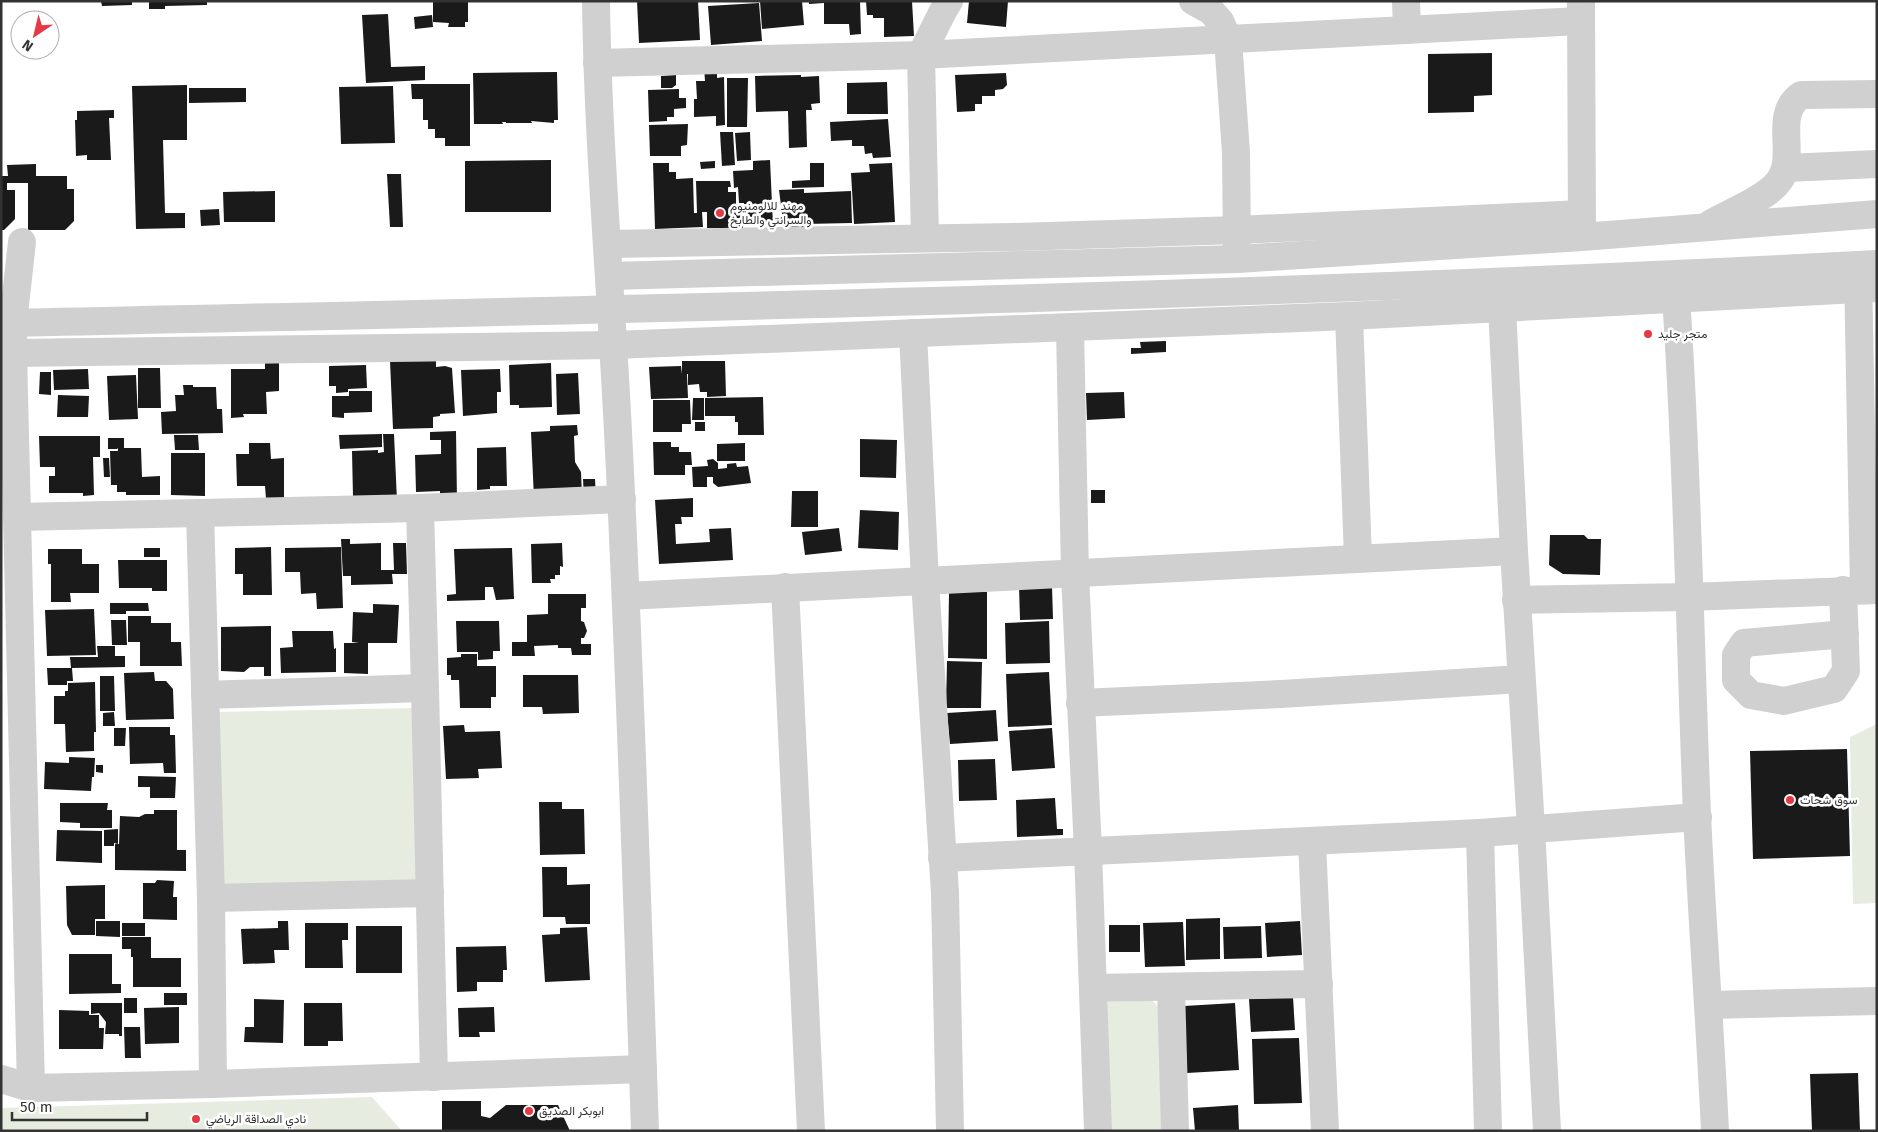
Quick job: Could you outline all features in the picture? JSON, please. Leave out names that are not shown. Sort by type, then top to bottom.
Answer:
[{"type":"street","points":[[596,1],[597,64],[627,596],[645,1131]]},
{"type":"street","points":[[925,238],[921,54],[950,1]]},
{"type":"street","points":[[1193,1],[1211,11],[1220,21],[1228,39],[1236,152],[1240,320]]},
{"type":"street","points":[[1406,1],[1407,30]]},
{"type":"street","points":[[597,64],[921,54],[1407,30],[1580,11],[1582,277]]},
{"type":"street","points":[[1701,229],[1766,193],[1779,181],[1786,168],[1786,118],[1788,110],[1800,95],[1877,94]]},
{"type":"street","points":[[1786,168],[1877,164]]},
{"type":"street","points":[[608,244],[1012,237],[1237,230],[1582,226],[1701,229],[1877,214]]},
{"type":"street","points":[[610,276],[1238,259],[1582,226]]},
{"type":"street","points":[[22,242],[9,287],[13,323],[16,517],[31,1088]]},
{"type":"street","points":[[13,353],[614,344],[1070,328],[1349,316],[1502,307],[1675,287],[1867,276],[1861,590],[1844,634]]},
{"type":"street","points":[[13,323],[612,310],[1239,291],[1582,277],[1675,287]]},
{"type":"street","points":[[1675,287],[1698,817],[1715,1131]]},
{"type":"street","points":[[1502,307],[1516,600],[1531,828],[1547,1131]]},
{"type":"street","points":[[1349,316],[1358,558]]},
{"type":"street","points":[[1070,328],[1075,574],[1088,851],[1098,1131]]},
{"type":"street","points":[[912,333],[925,581],[945,893],[950,1131]]},
{"type":"street","points":[[16,517],[420,508],[622,499]]},
{"type":"street","points":[[420,508],[434,1077]]},
{"type":"street","points":[[200,513],[214,1084]]},
{"type":"street","points":[[627,596],[1514,551]]},
{"type":"street","points":[[784,587],[811,1131]]},
{"type":"street","points":[[1516,600],[1689,598],[1861,590]]},
{"type":"street","points":[[1080,703],[1521,680]]},
{"type":"street","points":[[205,695],[425,688]]},
{"type":"street","points":[[942,858],[1480,833],[1698,817]]},
{"type":"street","points":[[1480,833],[1488,1131]]},
{"type":"street","points":[[1312,842],[1325,1131]]},
{"type":"street","points":[[210,898],[430,893]]},
{"type":"street","points":[[1093,988],[1319,984]]},
{"type":"street","points":[[1171,987],[1175,1131]]},
{"type":"street","points":[[1709,1005],[1877,1001]]},
{"type":"street","points":[[1,1079],[31,1088],[214,1084],[643,1069]]},
{"type":"shaded area","points":[[415,708],[420,885],[222,889],[217,712]]},
{"type":"shaded area","points":[[1877,724],[1877,903],[1853,904],[1850,737]]},
{"type":"shaded area","points":[[1152,1000],[1162,1011],[1167,1131],[1106,1131],[1101,1012],[1108,1002]]},
{"type":"shaded area","name":"نادي الصداقة الرياضي","points":[[372,1097],[402,1131],[1,1131],[1,1108]]},
{"type":"building","points":[[101,1],[132,1],[132,5],[102,6]]},
{"type":"building","points":[[149,1],[207,1],[207,5],[165,6],[165,9],[149,9]]},
{"type":"building","points":[[433,1],[468,1],[468,22],[465,22],[465,27],[448,27],[449,23],[433,22]]},
{"type":"building","points":[[637,1],[698,1],[700,40],[639,43]]},
{"type":"building","points":[[760,1],[802,1],[804,25],[762,29]]},
{"type":"building","points":[[809,1],[860,1],[861,34],[850,35],[849,24],[824,24],[824,3],[809,4]]},
{"type":"building","points":[[866,1],[912,1],[914,36],[884,37],[884,18],[873,18],[873,15],[867,15]]},
{"type":"building","points":[[969,1],[1008,1],[1006,27],[967,23]]},
{"type":"building","points":[[759,3],[762,41],[711,45],[708,6]]},
{"type":"building","points":[[388,14],[391,67],[425,66],[425,80],[366,83],[362,15]]},
{"type":"building","points":[[432,15],[433,27],[415,29],[414,17]]},
{"type":"building","points":[[1492,53],[1492,95],[1474,96],[1474,112],[1428,113],[1428,54]]},
{"type":"building","points":[[717,66],[717,78],[724,77],[725,125],[716,126],[716,116],[694,117],[694,99],[697,99],[696,81],[705,81],[704,67]]},
{"type":"building","points":[[557,72],[558,120],[554,120],[554,123],[531,121],[532,123],[502,122],[503,124],[474,124],[473,73]]},
{"type":"building","points":[[1006,73],[1007,85],[1003,89],[995,90],[995,96],[982,96],[982,104],[975,104],[975,111],[957,112],[955,75]]},
{"type":"building","points":[[676,75],[676,85],[672,88],[661,88],[661,76]]},
{"type":"building","points":[[801,75],[801,77],[819,76],[820,103],[811,104],[812,110],[806,110],[807,147],[789,148],[788,111],[756,112],[755,76]]},
{"type":"building","points":[[727,78],[748,78],[747,127],[727,127]]},
{"type":"building","points":[[887,82],[888,114],[847,114],[847,83]]},
{"type":"building","points":[[411,84],[470,84],[470,146],[445,146],[445,138],[435,138],[435,129],[428,129],[428,120],[423,120],[423,99],[412,99]]},
{"type":"building","points":[[187,85],[187,140],[163,140],[165,213],[185,213],[185,228],[136,229],[132,86]]},
{"type":"building","points":[[393,86],[395,143],[341,144],[339,87]]},
{"type":"building","points":[[189,88],[246,88],[246,102],[189,103]]},
{"type":"building","points":[[679,89],[679,98],[686,98],[686,108],[674,109],[674,117],[667,117],[667,121],[649,122],[648,90]]},
{"type":"building","points":[[114,110],[114,118],[109,118],[111,160],[87,160],[87,155],[76,156],[75,120],[77,120],[77,111]]},
{"type":"building","points":[[888,119],[891,157],[873,158],[872,153],[865,154],[864,146],[852,146],[852,140],[831,141],[830,122]]},
{"type":"building","points":[[688,124],[687,145],[681,146],[681,156],[650,156],[649,125]]},
{"type":"building","points":[[720,132],[733,132],[735,165],[722,166]]},
{"type":"building","points":[[750,132],[751,160],[737,161],[735,133]]},
{"type":"building","points":[[551,160],[551,212],[465,212],[465,161]]},
{"type":"building","points":[[770,160],[773,225],[745,226],[744,203],[739,203],[738,187],[734,188],[733,171],[753,170],[753,161]]},
{"type":"building","points":[[715,161],[715,168],[701,169],[700,162]]},
{"type":"building","points":[[653,163],[669,163],[669,172],[676,172],[676,179],[693,178],[694,213],[697,213],[696,181],[730,181],[731,187],[728,187],[728,192],[736,192],[736,206],[738,206],[738,215],[743,215],[743,228],[707,228],[707,212],[702,212],[703,227],[655,229]]},
{"type":"building","points":[[810,163],[824,163],[824,187],[792,188],[792,181],[810,180]]},
{"type":"building","points":[[892,163],[895,222],[854,224],[851,173],[870,172],[869,164]]},
{"type":"building","points":[[36,164],[36,176],[67,176],[67,189],[74,189],[74,221],[65,230],[28,230],[28,183],[7,183],[7,190],[15,190],[15,219],[4,230],[1,230],[1,176],[8,176],[7,165]]},
{"type":"building","points":[[387,174],[401,174],[403,227],[390,227]]},
{"type":"building","points":[[804,189],[804,193],[851,191],[852,223],[805,224],[805,228],[784,229],[779,190]]},
{"type":"building","points":[[275,191],[275,222],[224,222],[223,192]]},
{"type":"building","points":[[219,209],[220,225],[201,226],[200,210]]},
{"type":"building","points":[[1166,341],[1166,352],[1131,354],[1131,348],[1141,348],[1140,342]]},
{"type":"building","points":[[436,359],[436,367],[445,366],[452,368],[455,413],[440,414],[440,416],[433,417],[433,428],[393,429],[390,361]]},
{"type":"building","points":[[279,360],[279,391],[266,392],[267,414],[243,414],[244,417],[231,418],[231,369],[265,369],[265,361]]},
{"type":"building","points":[[682,361],[725,361],[726,396],[707,397],[707,392],[700,392],[699,384],[688,385],[687,374],[688,398],[651,399],[649,367],[681,366],[682,374]]},
{"type":"building","points":[[551,363],[552,407],[519,408],[519,405],[510,405],[509,365]]},
{"type":"building","points":[[366,365],[367,388],[348,389],[348,392],[336,393],[336,386],[329,386],[329,366]]},
{"type":"building","points":[[138,368],[160,368],[161,408],[138,408]]},
{"type":"building","points":[[88,369],[89,389],[54,390],[53,370]]},
{"type":"building","points":[[500,369],[501,392],[497,392],[497,413],[463,416],[461,370]]},
{"type":"building","points":[[40,372],[51,372],[51,395],[39,394]]},
{"type":"building","points":[[578,373],[580,414],[557,415],[556,374]]},
{"type":"building","points":[[136,375],[138,419],[109,420],[107,376]]},
{"type":"building","points":[[183,385],[216,387],[217,409],[222,409],[223,433],[162,434],[161,412],[176,411],[175,395],[184,395]]},
{"type":"building","points":[[349,391],[372,391],[372,412],[344,413],[344,418],[332,417],[332,396],[349,396]]},
{"type":"building","points":[[1124,392],[1125,418],[1087,420],[1086,393]]},
{"type":"building","points":[[58,395],[89,396],[88,417],[57,417]]},
{"type":"building","points":[[763,397],[764,435],[738,435],[738,422],[735,422],[735,416],[705,416],[705,398]]},
{"type":"building","points":[[693,398],[704,398],[704,420],[692,420]]},
{"type":"building","points":[[653,400],[690,400],[691,424],[682,424],[682,432],[653,432]]},
{"type":"building","points":[[695,422],[705,422],[705,431],[695,431]]},
{"type":"building","points":[[577,425],[578,435],[574,436],[575,462],[581,472],[582,497],[534,499],[531,432],[550,431],[550,426]]},
{"type":"building","points":[[456,431],[457,501],[440,501],[440,491],[416,492],[415,455],[441,454],[441,440],[430,440],[430,432]]},
{"type":"building","points":[[382,434],[382,447],[340,449],[339,435]]},
{"type":"building","points":[[383,434],[394,434],[397,501],[353,497],[352,451],[378,450],[378,453],[384,452]]},
{"type":"building","points":[[174,435],[198,435],[199,450],[175,450]]},
{"type":"building","points":[[39,436],[100,436],[100,457],[93,457],[94,495],[83,496],[83,493],[49,493],[49,476],[55,476],[55,467],[40,467]]},
{"type":"building","points":[[108,438],[124,438],[124,448],[141,448],[142,477],[160,476],[160,495],[126,495],[126,492],[117,492],[117,485],[111,485],[110,451],[118,451],[118,448],[108,449]]},
{"type":"building","points":[[860,439],[897,440],[896,478],[860,477]]},
{"type":"building","points":[[653,442],[671,442],[671,447],[679,447],[679,452],[691,452],[692,465],[685,465],[685,475],[654,475]]},
{"type":"building","points":[[249,443],[270,443],[271,459],[284,458],[284,499],[266,499],[265,486],[237,486],[236,454],[249,454]]},
{"type":"building","points":[[745,443],[745,461],[717,461],[717,444]]},
{"type":"building","points":[[506,447],[507,486],[490,486],[490,489],[477,490],[477,448]]},
{"type":"building","points":[[171,453],[205,453],[205,496],[171,495]]},
{"type":"building","points":[[103,458],[109,458],[110,477],[104,477]]},
{"type":"building","points":[[713,459],[718,463],[718,469],[727,468],[727,464],[736,463],[737,467],[748,466],[751,483],[718,487],[713,483],[713,477],[707,477],[707,487],[693,487],[692,467],[708,466],[707,460]]},
{"type":"building","points":[[583,479],[595,479],[596,497],[584,497]]},
{"type":"building","points":[[1091,490],[1105,490],[1105,503],[1091,503]]},
{"type":"building","points":[[792,491],[818,491],[818,527],[791,527]]},
{"type":"building","points":[[693,498],[693,517],[681,517],[682,524],[675,524],[676,544],[710,542],[709,529],[731,528],[733,560],[659,564],[655,500]]},
{"type":"building","points":[[860,510],[899,512],[898,550],[858,548]]},
{"type":"building","points":[[839,528],[842,551],[805,555],[802,532]]},
{"type":"building","points":[[1550,535],[1584,535],[1588,539],[1601,539],[1600,575],[1563,574],[1549,565]]},
{"type":"building","points":[[341,539],[350,539],[350,544],[381,543],[381,570],[394,570],[393,543],[406,543],[407,574],[392,574],[393,584],[351,585],[351,576],[343,576]]},
{"type":"building","points":[[562,543],[563,567],[560,566],[560,575],[555,575],[555,579],[550,579],[551,583],[532,583],[531,544]]},
{"type":"building","points":[[271,547],[272,595],[243,595],[243,574],[235,574],[235,548]]},
{"type":"building","points":[[341,547],[343,608],[317,609],[316,593],[301,594],[300,572],[285,572],[285,548]]},
{"type":"building","points":[[144,548],[160,548],[160,557],[144,557]]},
{"type":"building","points":[[512,548],[514,599],[496,600],[493,587],[485,587],[485,600],[447,601],[447,595],[456,594],[454,549]]},
{"type":"building","points":[[48,549],[82,549],[82,564],[99,564],[99,593],[70,593],[71,602],[51,602],[51,564],[48,564]]},
{"type":"building","points":[[118,560],[167,560],[167,591],[152,591],[152,588],[119,588]]},
{"type":"building","points":[[1019,586],[1052,586],[1053,619],[1020,620]]},
{"type":"building","points":[[949,592],[987,592],[987,659],[948,658]]},
{"type":"building","points":[[548,594],[586,594],[586,608],[581,608],[581,621],[584,622],[587,631],[584,638],[581,638],[581,644],[591,644],[591,655],[572,655],[571,648],[558,648],[558,645],[534,646],[535,656],[512,656],[512,642],[527,642],[527,615],[548,614]]},
{"type":"building","points":[[110,603],[148,603],[149,611],[126,611],[126,614],[110,614]]},
{"type":"building","points":[[373,604],[399,605],[397,643],[368,643],[368,674],[344,673],[344,643],[359,643],[352,642],[353,612],[373,613]]},
{"type":"building","points":[[94,609],[96,655],[47,656],[45,610]]},
{"type":"building","points":[[128,616],[151,616],[151,623],[171,623],[171,642],[181,642],[182,666],[140,666],[140,642],[128,642]]},
{"type":"building","points":[[111,620],[126,620],[127,645],[112,645]]},
{"type":"building","points":[[456,621],[499,621],[500,651],[493,651],[493,659],[478,660],[478,652],[457,652]]},
{"type":"building","points":[[1049,621],[1050,663],[1006,664],[1005,623]]},
{"type":"building","points":[[271,626],[271,676],[264,676],[264,667],[250,667],[244,672],[221,671],[221,627]]},
{"type":"building","points":[[292,631],[333,631],[334,649],[336,648],[336,672],[281,673],[280,648],[293,647]]},
{"type":"building","points":[[97,646],[115,646],[115,656],[125,656],[125,667],[72,668],[73,681],[67,681],[67,685],[48,685],[47,668],[71,668],[70,657],[98,657]]},
{"type":"building","points":[[461,654],[477,654],[477,666],[496,666],[496,697],[491,697],[491,708],[460,708],[459,680],[451,680],[451,675],[447,675],[447,658],[461,657]]},
{"type":"building","points":[[947,661],[982,662],[981,708],[946,708]]},
{"type":"building","points":[[154,672],[155,681],[166,681],[173,689],[174,719],[126,720],[124,673]]},
{"type":"building","points":[[1049,672],[1052,725],[1008,727],[1006,674]]},
{"type":"building","points":[[523,675],[578,675],[579,713],[543,714],[542,707],[523,707]]},
{"type":"building","points":[[100,676],[114,676],[115,711],[100,711]]},
{"type":"building","points":[[95,682],[96,732],[94,732],[94,751],[66,752],[65,724],[54,724],[54,696],[65,696],[65,691],[68,691],[68,683]]},
{"type":"building","points":[[996,710],[998,741],[950,744],[947,713]]},
{"type":"building","points":[[114,712],[115,726],[103,726],[103,713]]},
{"type":"building","points":[[464,725],[465,732],[500,731],[502,768],[478,769],[479,778],[446,779],[443,726]]},
{"type":"building","points":[[129,727],[170,727],[170,735],[175,735],[176,773],[164,773],[163,763],[130,764]]},
{"type":"building","points":[[114,728],[126,728],[125,746],[114,746]]},
{"type":"building","points":[[1052,728],[1055,768],[1012,771],[1009,731]]},
{"type":"building","points":[[1847,749],[1850,856],[1753,859],[1750,751]]},
{"type":"building","points":[[69,757],[95,758],[91,791],[44,789],[45,762],[69,763]]},
{"type":"building","points":[[995,759],[997,800],[959,801],[958,760]]},
{"type":"building","points":[[96,765],[103,765],[103,773],[96,772]]},
{"type":"building","points":[[138,776],[176,777],[175,798],[150,798],[150,787],[138,787]]},
{"type":"building","points":[[1055,798],[1057,829],[1063,829],[1063,835],[1017,837],[1016,800]]},
{"type":"building","points":[[539,802],[562,802],[562,809],[584,809],[585,854],[540,855]]},
{"type":"building","points":[[60,803],[108,803],[107,810],[112,810],[112,828],[80,828],[80,823],[60,822]]},
{"type":"building","points":[[154,810],[177,810],[177,850],[186,850],[186,871],[115,870],[115,844],[119,844],[120,816],[139,817],[145,814],[154,814]]},
{"type":"building","points":[[118,829],[118,844],[114,843],[114,846],[104,846],[104,830]]},
{"type":"building","points":[[57,830],[102,831],[102,863],[56,861]]},
{"type":"building","points":[[542,867],[567,867],[567,885],[590,884],[590,924],[566,924],[565,917],[543,917]]},
{"type":"building","points":[[157,880],[174,881],[173,897],[177,897],[177,920],[143,919],[143,883],[155,883]]},
{"type":"building","points":[[105,885],[105,919],[95,919],[95,935],[72,935],[67,925],[66,886]]},
{"type":"building","points":[[1220,918],[1220,959],[1186,960],[1186,919]]},
{"type":"building","points":[[96,921],[120,921],[120,937],[96,936]]},
{"type":"building","points":[[278,921],[288,921],[289,950],[274,950],[275,963],[243,964],[241,929],[278,928]]},
{"type":"building","points":[[1300,921],[1302,955],[1267,957],[1265,923]]},
{"type":"building","points":[[1183,922],[1185,966],[1145,967],[1143,923]]},
{"type":"building","points":[[122,923],[145,923],[145,936],[122,936]]},
{"type":"building","points":[[305,923],[348,923],[348,940],[342,940],[343,968],[305,968]]},
{"type":"building","points":[[1109,925],[1140,925],[1140,952],[1109,952]]},
{"type":"building","points":[[356,926],[402,926],[402,973],[356,973]]},
{"type":"building","points":[[1261,926],[1262,958],[1224,959],[1223,927]]},
{"type":"building","points":[[587,927],[590,980],[545,982],[542,935],[560,934],[560,928]]},
{"type":"building","points":[[122,937],[151,937],[151,958],[181,958],[181,987],[133,987],[133,957],[131,957],[131,949],[122,949]]},
{"type":"building","points":[[506,946],[507,970],[503,970],[503,982],[477,982],[477,991],[457,992],[456,947]]},
{"type":"building","points":[[69,954],[112,954],[112,984],[121,984],[121,993],[69,994]]},
{"type":"building","points":[[164,993],[187,993],[187,1005],[164,1005]]},
{"type":"building","points":[[1293,997],[1295,1030],[1251,1032],[1249,999]]},
{"type":"building","points":[[124,998],[137,998],[137,1013],[124,1013]]},
{"type":"building","points":[[254,999],[284,1000],[283,1043],[244,1042],[245,1027],[254,1027]]},
{"type":"building","points":[[91,1003],[122,1003],[122,1036],[119,1036],[119,1034],[105,1034],[106,1022],[99,1013],[91,1014]]},
{"type":"building","points":[[304,1003],[342,1003],[343,1041],[328,1041],[328,1046],[304,1046]]},
{"type":"building","points":[[1235,1003],[1239,1070],[1187,1073],[1184,1006]]},
{"type":"building","points":[[179,1007],[179,1043],[145,1044],[144,1008]]},
{"type":"building","points":[[494,1007],[495,1032],[479,1032],[480,1037],[459,1037],[458,1008]]},
{"type":"building","points":[[59,1010],[89,1011],[89,1015],[99,1015],[99,1028],[104,1028],[103,1049],[59,1049]]},
{"type":"building","points":[[124,1027],[140,1027],[141,1058],[125,1058]]},
{"type":"building","points":[[1299,1038],[1302,1103],[1254,1104],[1252,1039]]},
{"type":"building","points":[[1858,1073],[1860,1131],[1812,1131],[1810,1074]]},
{"type":"building","points":[[442,1101],[481,1101],[481,1116],[490,1118],[506,1105],[558,1105],[570,1131],[442,1131]]},
{"type":"building","points":[[1238,1105],[1239,1131],[1195,1131],[1193,1108]]},
{"type":"place","name":"مهند للالومنيوم والسرانتي والطابخ","points":[[720,213]]},
{"type":"place","name":"متجر جليد","points":[[1648,334]]},
{"type":"place","name":"سوق شحات","points":[[1790,800]]},
{"type":"place","name":"ابوبكر الصديق","points":[[529,1111]]},
{"type":"place","name":"نادي الصداقة الرياضي","points":[[196,1119]]}]
